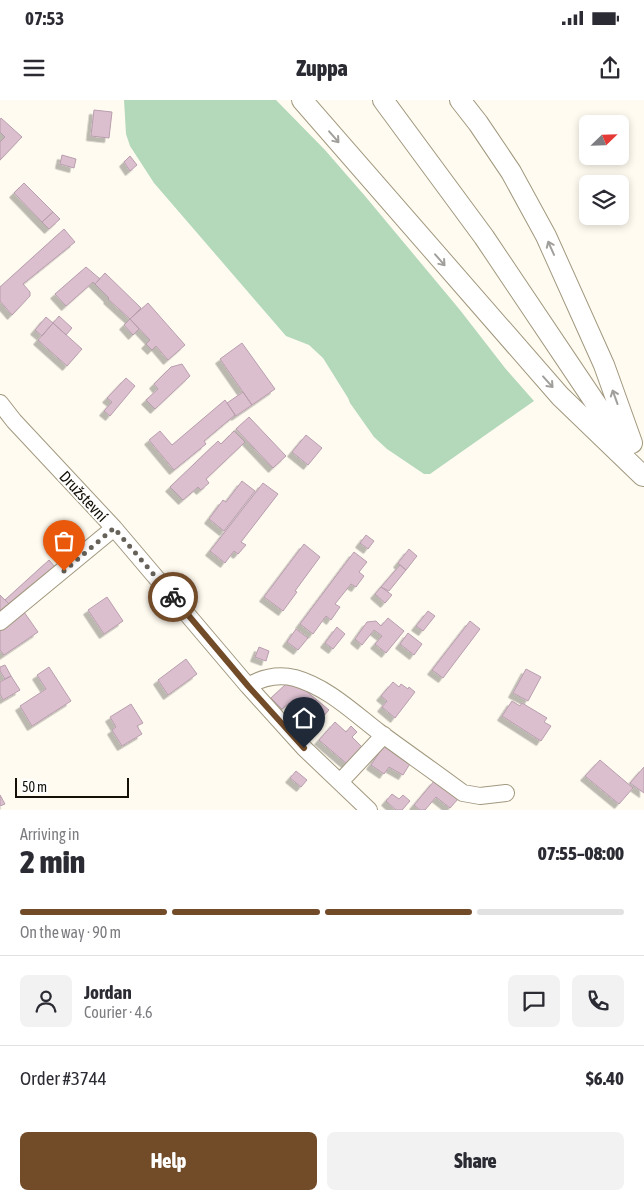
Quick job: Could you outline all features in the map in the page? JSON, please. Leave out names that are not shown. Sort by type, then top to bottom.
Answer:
[{"type":"main road","points":[[302,100],[560,396],[644,476]]},
{"type":"main road","points":[[383,100],[484,237],[644,476]]},
{"type":"main road","points":[[460,100],[511,172],[546,236],[604,365],[644,476]]},
{"type":"street","name":"Družstevní","points":[[0,402],[14,421],[114,528],[248,686],[304,748],[370,810]]},
{"type":"street","points":[[0,622],[114,528]]},
{"type":"street","points":[[248,686],[273,676],[294,678],[311,684],[335,698],[463,793],[480,796],[506,793]]},
{"type":"street","points":[[340,782],[384,735]]},
{"type":"green space","points":[[124,100],[276,100],[325,150],[365,196],[534,401],[430,474],[424,474],[387,449],[374,437],[350,403],[323,358],[309,345],[286,336],[154,183],[130,146],[126,134]]},
{"type":"building","points":[[94,110],[112,112],[109,138],[91,136]]},
{"type":"building","points":[[1,118],[22,137],[0,160],[0,142],[5,137],[0,132]]},
{"type":"building","points":[[62,155],[76,159],[74,168],[60,164]]},
{"type":"building","points":[[130,156],[137,165],[130,171],[124,162]]},
{"type":"building","points":[[24,183],[53,212],[42,222],[14,193]]},
{"type":"building","points":[[53,212],[60,219],[49,229],[42,222]]},
{"type":"building","points":[[64,229],[75,242],[23,284],[30,292],[30,296],[12,315],[0,301],[0,287]]},
{"type":"building","points":[[86,267],[100,279],[95,284],[93,282],[66,306],[55,294]]},
{"type":"building","points":[[105,273],[141,308],[130,319],[95,284]]},
{"type":"building","points":[[148,303],[185,345],[168,360],[156,346],[152,350],[146,344],[150,340],[130,319]]},
{"type":"building","points":[[59,316],[72,328],[66,335],[53,323]]},
{"type":"building","points":[[46,317],[53,323],[42,336],[35,330]]},
{"type":"building","points":[[130,319],[139,329],[133,335],[124,325]]},
{"type":"building","points":[[53,323],[82,349],[67,366],[38,340]]},
{"type":"building","points":[[242,343],[275,389],[252,405],[220,359]]},
{"type":"building","points":[[182,364],[190,376],[155,409],[146,400],[158,389],[154,384],[171,367]]},
{"type":"building","points":[[126,378],[135,386],[110,416],[104,411],[112,402],[107,398]]},
{"type":"building","points":[[243,392],[252,405],[236,416],[227,403]]},
{"type":"building","points":[[225,400],[235,415],[204,441],[206,444],[174,470],[149,440],[160,431],[172,445]]},
{"type":"building","points":[[249,417],[286,456],[273,468],[236,429]]},
{"type":"building","points":[[234,431],[245,442],[206,479],[209,483],[201,490],[198,487],[183,500],[170,487],[218,441],[221,444]]},
{"type":"building","points":[[306,435],[322,448],[308,465],[292,452]]},
{"type":"building","points":[[242,481],[255,491],[224,531],[209,519],[223,500],[226,502]]},
{"type":"building","points":[[263,483],[278,494],[241,542],[246,545],[238,554],[234,551],[225,563],[210,551]]},
{"type":"building","points":[[366,535],[374,541],[368,549],[360,543]]},
{"type":"building","points":[[304,544],[320,557],[283,611],[264,597]]},
{"type":"building","points":[[409,549],[417,556],[406,570],[398,563]]},
{"type":"building","points":[[354,552],[367,562],[359,572],[364,576],[356,587],[351,584],[335,604],[340,607],[331,620],[326,616],[313,634],[300,624]]},
{"type":"building","points":[[49,560],[56,568],[12,607],[5,600]]},
{"type":"building","points":[[400,565],[406,570],[389,591],[381,587]]},
{"type":"building","points":[[381,587],[392,595],[385,603],[375,594]]},
{"type":"building","points":[[0,595],[12,607],[0,618]]},
{"type":"building","points":[[107,597],[123,621],[104,634],[88,610]]},
{"type":"building","points":[[428,611],[435,616],[423,631],[416,626]]},
{"type":"building","points":[[24,612],[38,632],[4,655],[0,650],[0,629]]},
{"type":"building","points":[[388,618],[404,631],[386,653],[375,644],[382,636],[374,630],[362,645],[355,639],[367,622],[376,621],[381,626]]},
{"type":"building","points":[[470,621],[480,629],[443,678],[432,670]]},
{"type":"building","points":[[337,627],[345,634],[333,649],[325,643]]},
{"type":"building","points":[[296,629],[308,638],[298,650],[287,642]]},
{"type":"building","points":[[408,633],[422,644],[414,655],[400,644]]},
{"type":"building","points":[[259,647],[269,651],[266,661],[255,657]]},
{"type":"building","points":[[186,659],[197,674],[168,695],[158,680]]},
{"type":"building","points":[[5,665],[11,676],[5,679],[0,671],[0,667]]},
{"type":"building","points":[[49,667],[71,701],[32,726],[20,706],[46,689],[37,675]]},
{"type":"building","points":[[526,669],[541,677],[528,701],[513,693]]},
{"type":"building","points":[[11,676],[20,690],[3,700],[0,694],[0,682]]},
{"type":"building","points":[[393,682],[399,687],[401,684],[408,689],[409,687],[415,692],[395,718],[382,707],[387,701],[381,696]]},
{"type":"building","points":[[286,684],[299,685],[329,710],[320,720],[294,699],[282,709],[271,698]]},
{"type":"building","points":[[512,701],[520,706],[522,703],[547,718],[544,722],[551,726],[541,741],[502,716]]},
{"type":"building","points":[[131,704],[143,723],[137,726],[142,734],[122,746],[112,730],[116,727],[110,717]]},
{"type":"building","points":[[335,722],[346,732],[351,726],[357,732],[352,737],[362,747],[347,764],[319,740]]},
{"type":"building","points":[[385,744],[411,762],[403,775],[389,767],[384,774],[371,765]]},
{"type":"building","points":[[600,760],[633,788],[619,804],[585,776]]},
{"type":"building","points":[[644,767],[644,793],[630,783]]},
{"type":"building","points":[[296,771],[307,780],[301,787],[290,778]]},
{"type":"building","points":[[435,780],[458,799],[450,808],[436,797],[425,810],[420,810],[414,805]]},
{"type":"building","points":[[392,794],[399,799],[403,795],[410,801],[402,810],[396,810],[386,801]]},
{"type":"building","points":[[0,795],[5,804],[0,806]]},
{"type":"way so far","points":[[64,571],[114,528],[173,597]]},
{"type":"route","points":[[173,597],[248,686],[304,748]]}]
